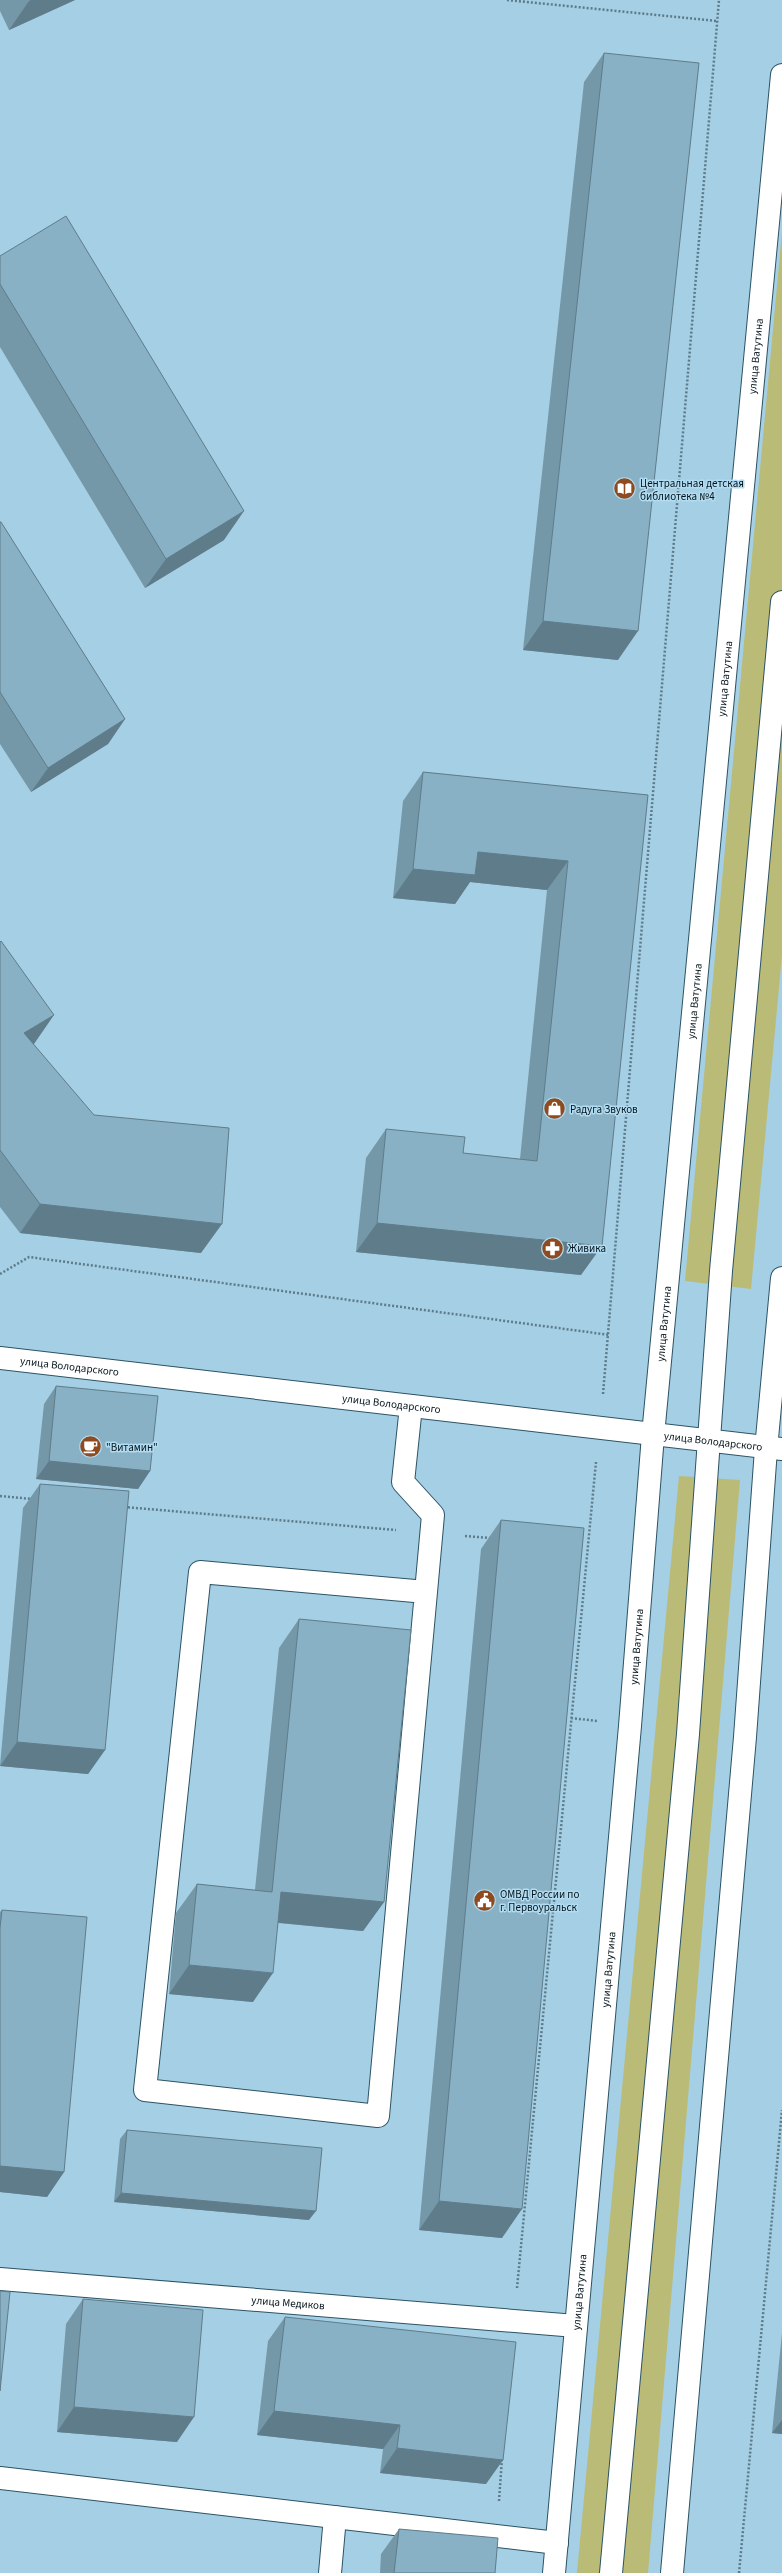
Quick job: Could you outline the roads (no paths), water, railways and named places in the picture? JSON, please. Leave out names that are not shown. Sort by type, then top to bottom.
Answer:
[{"type":"street","name":"улица Ватутина","points":[[554,2573],[630,1726],[653,1435],[782,75]]},
{"type":"street","points":[[611,2573],[688,1734],[721,1272],[782,602]]},
{"type":"street","points":[[672,2573],[744,1752],[774,1449],[782,1278]]},
{"type":"street","name":"улица Володарского","points":[[0,1358],[774,1449]]},
{"type":"street","points":[[411,1406],[403,1482],[433,1515],[431,1533],[426,1592],[378,2116],[145,2090],[200,1572],[426,1592]]},
{"type":"street","name":"улица Медиков","points":[[0,2279],[576,2326]]},
{"type":"street","points":[[0,2478],[557,2543]]},
{"type":"street","points":[[330,2573],[335,2517]]},
{"type":"place","name":"Центральная детская библиотека №4","points":[[625,489]]},
{"type":"place","name":"Радуга Звуков","points":[[555,1109]]},
{"type":"place","name":"Живика","points":[[553,1248]]},
{"type":"place","name":"\"Витамин\"","points":[[91,1447]]},
{"type":"place","name":"ОМВД России по г. Первоуральск","points":[[485,1900]]}]
